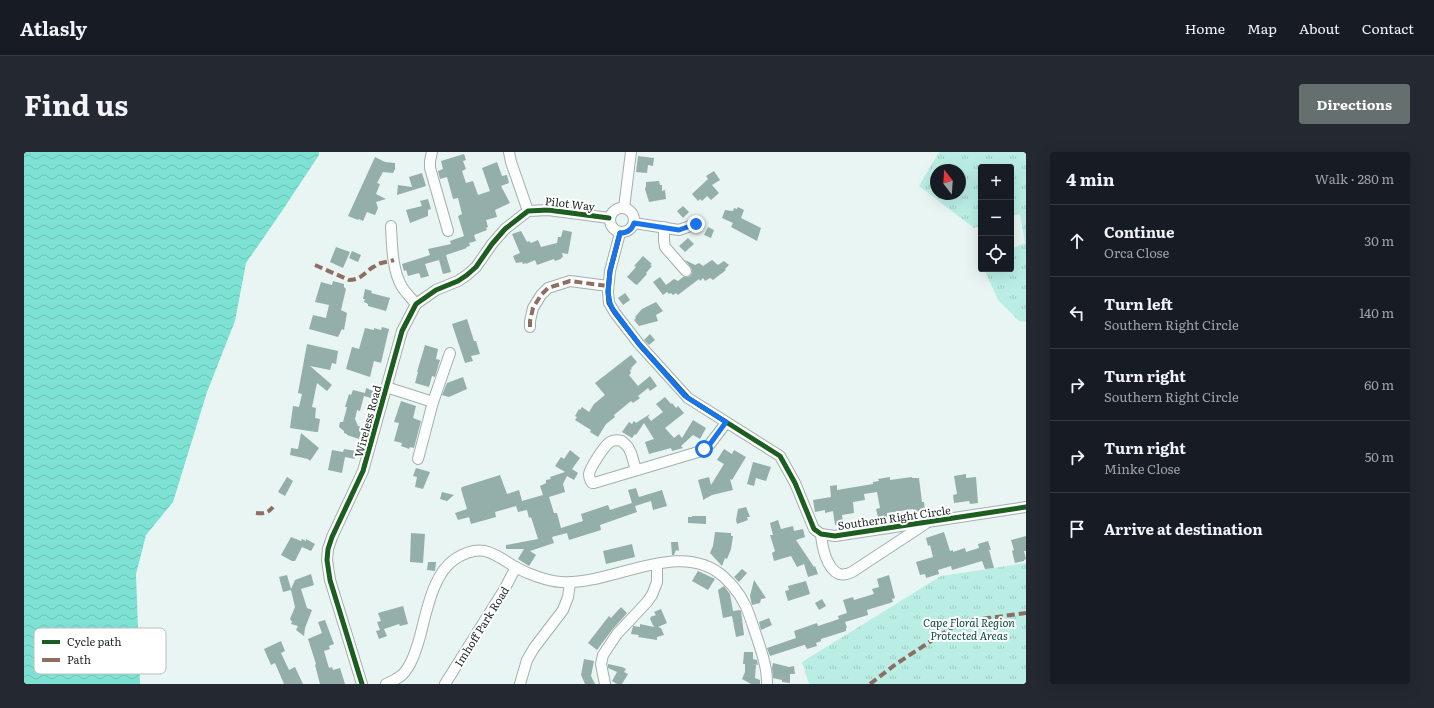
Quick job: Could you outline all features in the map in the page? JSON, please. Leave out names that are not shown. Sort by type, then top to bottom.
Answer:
[{"type":"street","points":[[432,152],[430,168],[448,231]]},
{"type":"street","points":[[509,152],[528,211]]},
{"type":"street","points":[[624,208],[631,152]]},
{"type":"street","points":[[624,208],[632,213],[634,223],[630,230],[625,233],[620,233],[611,227],[609,218],[614,210],[624,208]]},
{"type":"street","name":"Pilot Way","points":[[528,211],[554,210],[609,218]]},
{"type":"street","name":"Wireless Road","points":[[362,684],[330,580],[327,560],[328,549],[332,537],[361,476],[402,331],[416,304],[436,290],[467,275],[476,267],[492,244],[505,229],[528,211]]},
{"type":"street","points":[[634,223],[679,230],[696,224]]},
{"type":"street","points":[[391,226],[394,260],[400,281],[405,291],[416,304]]},
{"type":"street","points":[[664,227],[665,247],[686,271]]},
{"type":"street","name":"Southern Right Circle","points":[[620,233],[610,271],[608,286],[608,298],[612,308],[639,344],[688,398],[780,456],[795,484],[813,527],[820,534],[830,565],[835,571],[841,574],[852,572],[882,554],[928,522]]},
{"type":"street","points":[[530,327],[533,308],[541,295],[548,288],[570,281],[608,286]]},
{"type":"street","points":[[418,459],[433,402],[450,353]]},
{"type":"street","points":[[386,387],[433,402]]},
{"type":"street","points":[[636,470],[628,447],[622,441],[614,440],[607,445],[591,469],[589,477],[592,483],[594,483],[698,452],[710,444],[726,422]]},
{"type":"street","name":"Southern Right Circle","points":[[820,534],[835,536],[1026,507]]},
{"type":"street","points":[[386,684],[402,675],[409,666],[438,579],[450,563],[465,554],[480,550],[494,553],[516,567],[547,579],[570,583],[592,581],[657,564],[688,561],[703,564],[719,572],[730,582],[741,596],[758,642],[767,677],[767,684]]},
{"type":"street","points":[[605,684],[601,664],[603,655],[617,634],[648,602],[657,582],[657,564]]},
{"type":"street","name":"Imhoff Park Road","points":[[445,684],[504,590],[516,567]]},
{"type":"street","points":[[520,684],[527,660],[534,648],[563,610],[568,596],[570,583]]},
{"type":"green space","points":[[939,152],[1026,152],[1026,322],[1019,321],[998,300],[985,272],[1014,272],[1014,248],[1025,243],[1020,214],[1014,215],[1014,164],[978,164],[978,227],[974,228],[937,200],[966,200],[966,164],[932,164]]},
{"type":"green space","points":[[930,167],[930,194],[919,186]]},
{"type":"green space","name":"Cape Floral Region Protected Areas","points":[[1026,563],[1026,684],[809,684],[802,662],[941,576]]},
{"type":"water","points":[[24,152],[319,152],[319,155],[246,263],[235,321],[207,392],[173,502],[146,535],[136,574],[138,628],[34,628],[34,674],[140,674],[140,684],[24,684]]},
{"type":"building","points":[[464,154],[466,160],[463,161],[466,169],[462,171],[466,183],[473,181],[478,195],[490,191],[482,168],[497,162],[502,176],[507,175],[509,183],[501,186],[510,203],[495,210],[497,217],[486,220],[488,227],[486,228],[487,230],[474,235],[476,241],[469,243],[470,246],[446,255],[451,272],[443,274],[439,260],[425,264],[429,276],[421,278],[419,273],[408,276],[406,270],[404,271],[402,264],[430,255],[428,249],[451,244],[450,241],[464,236],[458,216],[462,214],[458,198],[453,199],[447,177],[440,179],[438,171],[443,169],[441,161]]},
{"type":"building","points":[[638,156],[654,158],[653,166],[648,165],[647,173],[636,172]]},
{"type":"building","points":[[375,157],[385,162],[395,163],[395,169],[393,173],[383,172],[377,183],[380,184],[376,194],[386,199],[376,202],[378,208],[375,215],[367,212],[363,221],[358,220],[348,216]]},
{"type":"building","points":[[714,171],[720,180],[712,185],[719,193],[711,200],[707,196],[702,201],[700,199],[698,201],[692,194],[708,179],[706,176]]},
{"type":"building","points":[[422,173],[426,186],[397,195],[398,185],[412,187],[409,177]]},
{"type":"building","points":[[659,181],[660,185],[662,185],[662,191],[665,190],[666,199],[649,202],[645,189],[646,182]]},
{"type":"building","points":[[428,199],[431,209],[428,210],[428,216],[410,223],[406,210],[422,206],[420,201]]},
{"type":"building","points":[[683,206],[689,212],[683,218],[677,211]]},
{"type":"building","points":[[738,207],[744,210],[741,218],[761,228],[757,241],[731,227],[733,223],[722,218],[725,210],[733,211],[734,208],[737,209]]},
{"type":"building","points":[[708,227],[714,230],[711,238],[704,235]]},
{"type":"building","points":[[563,230],[572,232],[568,254],[562,253],[563,257],[561,259],[555,261],[554,259],[537,265],[535,260],[526,264],[523,264],[522,262],[516,263],[513,256],[520,253],[512,234],[521,231],[527,242],[529,241],[531,243],[538,240],[541,247],[557,243],[558,237],[561,237]]},
{"type":"building","points":[[688,238],[694,244],[685,252],[679,246]]},
{"type":"building","points":[[336,247],[350,252],[343,268],[330,262]]},
{"type":"building","points":[[352,251],[361,255],[358,262],[349,258]]},
{"type":"building","points":[[643,256],[652,264],[650,265],[652,266],[637,285],[627,277]]},
{"type":"building","points":[[685,260],[695,265],[699,263],[703,266],[712,260],[718,265],[724,261],[729,265],[725,269],[726,270],[713,280],[710,278],[705,281],[703,278],[700,281],[699,279],[678,295],[676,293],[673,295],[671,293],[669,294],[667,292],[663,295],[653,282],[660,277],[666,285],[674,279],[678,281],[683,277],[690,276],[692,269]]},
{"type":"building","points":[[333,281],[344,284],[346,289],[341,310],[347,313],[344,330],[342,329],[338,337],[309,329],[313,315],[326,318],[329,305],[315,302],[321,282],[332,285]]},
{"type":"building","points":[[365,289],[372,291],[371,293],[390,298],[386,311],[368,306],[368,304],[364,302],[365,299],[363,299]]},
{"type":"building","points":[[625,293],[630,300],[623,305],[618,298]]},
{"type":"building","points":[[656,302],[663,311],[656,315],[658,321],[639,326],[634,320],[636,318],[635,317],[642,309]]},
{"type":"building","points":[[467,319],[480,354],[471,356],[473,361],[465,363],[452,324]]},
{"type":"building","points":[[382,327],[389,329],[381,363],[374,361],[370,377],[346,369],[352,347],[359,349],[365,328],[381,330]]},
{"type":"building","points":[[650,334],[655,340],[649,345],[644,340]]},
{"type":"building","points":[[307,344],[338,351],[336,364],[332,363],[330,370],[310,366],[332,385],[327,391],[317,383],[312,407],[316,408],[315,418],[320,419],[318,432],[290,428],[293,406],[299,407],[302,394],[298,393]]},
{"type":"building","points":[[425,345],[438,349],[436,359],[440,360],[435,377],[432,376],[429,387],[415,383]]},
{"type":"building","points":[[631,355],[637,362],[631,368],[631,373],[629,375],[638,386],[650,376],[657,386],[650,391],[648,388],[638,396],[640,398],[633,403],[631,401],[614,415],[615,417],[606,424],[598,437],[590,432],[591,430],[575,420],[577,417],[575,416],[582,407],[589,412],[594,404],[605,395],[595,383]]},
{"type":"building","points":[[463,377],[467,389],[449,397],[442,395],[447,383]]},
{"type":"building","points":[[366,388],[373,391],[371,398],[364,396],[360,411],[357,410],[355,419],[358,426],[362,427],[359,439],[347,435],[339,427],[340,422],[343,422],[349,394],[351,395],[353,390],[365,393]]},
{"type":"building","points":[[665,397],[676,408],[678,406],[684,413],[665,428],[674,438],[679,434],[682,438],[693,420],[706,428],[700,439],[693,435],[681,446],[683,448],[672,451],[671,448],[649,454],[645,442],[654,439],[644,423],[636,435],[635,434],[632,438],[622,432],[629,422],[632,424],[634,421],[636,423],[650,414],[648,417],[651,421],[663,412],[656,404]]},
{"type":"building","points":[[401,401],[416,406],[413,418],[421,421],[414,448],[410,447],[409,449],[401,446],[402,443],[394,441],[399,423],[394,422]]},
{"type":"building","points":[[301,433],[319,448],[310,461],[308,459],[290,455],[291,448],[298,449]]},
{"type":"building","points":[[344,449],[356,451],[355,459],[345,457],[342,473],[328,470],[332,450],[343,452]]},
{"type":"building","points":[[724,449],[732,454],[734,450],[746,457],[732,480],[730,479],[733,490],[712,495],[703,500],[698,480],[709,477],[711,485],[724,464],[717,460]]},
{"type":"building","points":[[570,450],[580,458],[572,469],[578,473],[574,480],[567,476],[563,484],[565,492],[549,497],[554,513],[557,513],[561,528],[583,521],[581,514],[608,505],[610,510],[632,503],[628,490],[636,488],[639,497],[662,490],[667,506],[653,510],[651,501],[635,506],[637,512],[600,525],[601,530],[569,540],[567,533],[552,537],[554,543],[530,551],[536,555],[529,566],[518,559],[524,549],[506,549],[506,545],[538,539],[531,517],[529,518],[527,510],[518,512],[516,506],[495,512],[496,517],[471,524],[469,517],[458,520],[455,513],[467,509],[461,489],[462,487],[500,475],[507,494],[519,490],[522,501],[543,495],[540,486],[546,483],[546,480],[551,479],[550,477],[565,472],[555,466],[561,457],[564,459]]},
{"type":"building","points":[[753,462],[771,467],[766,481],[756,478],[754,486],[747,484]]},
{"type":"building","points":[[416,468],[430,472],[423,489],[415,487],[417,477],[413,476]]},
{"type":"building","points":[[966,474],[966,478],[976,477],[978,503],[970,504],[969,501],[954,503],[953,495],[957,494],[954,476]]},
{"type":"building","points":[[287,477],[293,481],[285,496],[278,492]]},
{"type":"building","points":[[890,477],[890,480],[912,477],[919,478],[922,502],[924,502],[925,511],[914,512],[913,509],[887,513],[888,517],[880,519],[876,509],[880,508],[877,492],[864,494],[865,500],[853,502],[854,513],[842,515],[843,524],[835,525],[833,511],[825,513],[825,510],[815,512],[813,500],[831,497],[830,486],[837,485],[837,490],[873,484],[873,482],[879,481],[878,479]]},
{"type":"building","points":[[442,492],[454,495],[447,501],[440,499]]},
{"type":"building","points":[[746,507],[750,517],[747,517],[748,520],[737,524],[736,520],[738,509]]},
{"type":"building","points":[[706,516],[706,524],[688,523],[688,517]]},
{"type":"building","points":[[778,520],[781,529],[793,526],[794,531],[803,529],[805,537],[796,540],[814,567],[815,566],[818,574],[808,577],[804,564],[797,567],[791,556],[774,561],[772,553],[775,551],[770,535],[773,535],[770,523]]},
{"type":"building","points":[[715,532],[731,533],[731,536],[733,536],[731,549],[722,566],[710,553],[713,546]]},
{"type":"building","points":[[944,532],[950,551],[953,550],[953,552],[965,548],[966,552],[979,548],[978,544],[988,541],[994,568],[985,569],[982,561],[952,570],[951,566],[938,570],[939,574],[926,578],[925,574],[920,575],[916,562],[933,557],[930,545],[928,546],[926,538]]},
{"type":"building","points":[[411,533],[425,534],[423,563],[410,562]]},
{"type":"building","points":[[1026,536],[1026,551],[1024,551],[1026,559],[1015,563],[1012,551],[1014,550],[1011,540]]},
{"type":"building","points":[[291,537],[301,541],[302,539],[306,541],[306,539],[315,544],[311,551],[302,547],[295,561],[292,561],[281,555]]},
{"type":"building","points":[[671,542],[678,542],[679,551],[676,550],[674,555],[672,555]]},
{"type":"building","points":[[632,544],[635,557],[606,564],[603,551]]},
{"type":"building","points":[[428,562],[436,562],[435,571],[427,570]]},
{"type":"building","points":[[742,569],[747,573],[739,582],[734,577]]},
{"type":"building","points":[[698,571],[715,579],[708,590],[692,581]]},
{"type":"building","points":[[311,574],[314,585],[301,589],[307,608],[312,610],[305,628],[304,636],[296,630],[298,626],[291,624],[292,622],[290,619],[295,607],[291,590],[283,592],[279,577],[287,575],[291,589],[295,580]]},
{"type":"building","points":[[889,575],[895,598],[892,599],[893,602],[867,610],[868,615],[845,622],[847,628],[846,631],[821,639],[821,641],[816,643],[817,646],[807,649],[804,645],[770,656],[767,648],[796,638],[794,631],[817,623],[818,626],[839,619],[838,616],[847,613],[843,600],[853,597],[854,600],[874,594],[872,589],[879,587],[877,579]]},
{"type":"building","points":[[754,580],[766,598],[761,599],[760,603],[752,605],[750,596]]},
{"type":"building","points":[[806,581],[810,594],[788,601],[785,591],[789,590],[788,586]]},
{"type":"building","points":[[724,586],[730,594],[733,611],[741,611],[744,635],[736,637],[732,616],[723,618],[718,590]]},
{"type":"building","points":[[822,599],[826,606],[819,610],[815,603]]},
{"type":"building","points":[[403,606],[408,624],[400,626],[399,624],[384,629],[387,636],[379,639],[376,631],[380,630],[377,622],[381,621],[378,613]]},
{"type":"building","points":[[621,607],[627,613],[597,650],[588,643],[609,616],[611,618]]},
{"type":"building","points":[[661,609],[667,623],[658,627],[661,628],[664,635],[657,637],[657,640],[638,637],[639,635],[631,634],[633,626],[640,627],[640,624],[654,627],[650,617],[656,615],[654,612]]},
{"type":"building","points":[[769,618],[772,625],[761,630],[759,622]]},
{"type":"building","points":[[325,620],[334,644],[329,646],[330,649],[324,651],[329,668],[332,667],[333,670],[340,668],[345,684],[320,684],[316,664],[308,639],[322,633],[318,622]]},
{"type":"building","points":[[281,641],[285,651],[281,653],[289,670],[295,667],[303,684],[284,684],[275,663],[271,665],[264,649]]},
{"type":"building","points":[[744,652],[753,652],[753,659],[757,660],[758,665],[753,664],[756,665],[755,678],[760,680],[760,684],[751,684],[742,679],[745,672],[745,664],[743,664]]},
{"type":"building","points":[[584,659],[594,661],[591,676],[595,684],[585,684],[581,675]]},
{"type":"building","points":[[773,663],[789,667],[794,666],[795,674],[790,674],[790,683],[782,682],[782,680],[773,678]]},
{"type":"building","points":[[608,664],[626,669],[624,672],[628,674],[622,684],[617,684],[612,681],[617,672],[608,668]]},
{"type":"marked path","points":[[315,265],[349,280],[353,280],[357,279],[379,264],[394,260]]},
{"type":"marked path","points":[[530,327],[533,308],[541,295],[548,288],[570,281],[608,286]]},
{"type":"marked path","points":[[256,513],[266,513],[273,507]]},
{"type":"marked path","points":[[870,684],[896,664],[951,628],[974,620],[1026,613]]},
{"type":"cycle path","points":[[362,684],[330,580],[327,560],[328,549],[332,537],[363,471],[402,331],[416,304],[436,290],[458,281],[467,275],[476,267],[492,244],[505,229],[528,211],[548,210],[609,218]]},
{"type":"cycle path","points":[[620,233],[610,271],[608,292],[609,303],[615,313],[639,344],[688,398],[780,456],[795,483],[814,529],[821,534],[835,536],[1026,507]]},
{"type":"route","points":[[696,224],[675,230],[634,223],[630,230],[625,233],[620,233],[610,271],[608,298],[615,313],[639,344],[685,396],[726,422],[710,444],[704,449]]}]
